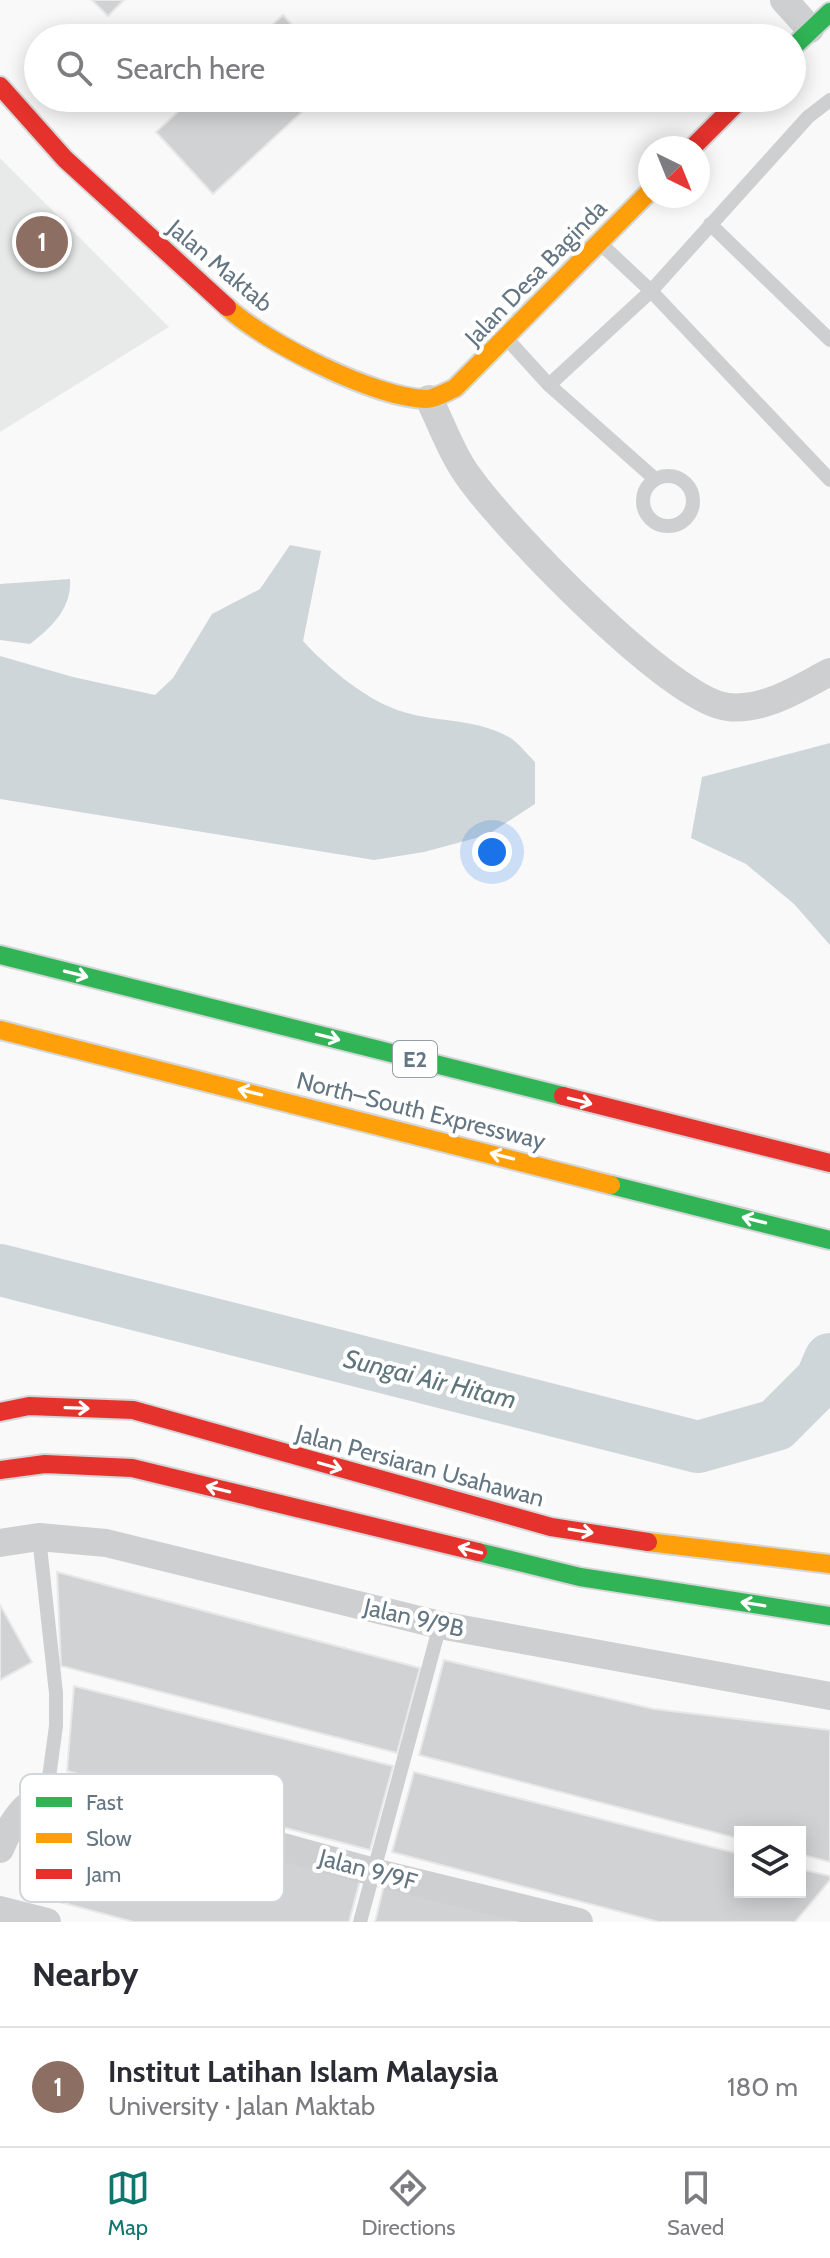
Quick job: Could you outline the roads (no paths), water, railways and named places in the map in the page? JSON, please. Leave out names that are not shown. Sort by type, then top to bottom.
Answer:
[{"type":"main road","name":"Jalan Maktab","points":[[0,86],[65,159],[245,324],[333,372],[399,394],[442,393]]},
{"type":"main road","points":[[704,136],[728,112]]},
{"type":"main road","name":"Jalan Desa Baginda","points":[[442,393],[506,339],[638,203]]},
{"type":"main road","name":"North–South Expressway","points":[[0,955],[830,1163]]},
{"type":"main road","name":"North–South Expressway","points":[[0,1030],[830,1240]]},
{"type":"main road","name":"Jalan Persiaran Usahawan","points":[[0,1412],[29,1406],[133,1410],[551,1527],[686,1548],[830,1564]]},
{"type":"main road","points":[[0,1470],[45,1464],[132,1468],[580,1577],[830,1616]]},
{"type":"street","points":[[784,0],[806,24]]},
{"type":"street","points":[[442,393],[469,478],[519,539],[647,659],[701,699],[725,707],[749,708],[777,699],[830,672]]},
{"type":"street","name":"Jalan 9/9B","points":[[0,1543],[39,1537],[106,1543],[440,1625],[830,1696]]},
{"type":"street","points":[[0,1849],[10,1826],[20,1813]]},
{"type":"street","name":"Jalan 9/9F","points":[[284,1847],[579,1922]]},
{"type":"street","points":[[0,1910],[47,1922]]},
{"type":"lane","points":[[549,385],[651,291],[808,117],[830,100]]},
{"type":"lane","points":[[710,224],[830,340]]},
{"type":"lane","points":[[599,242],[651,291],[830,480]]},
{"type":"lane","points":[[506,339],[549,385],[655,479]]},
{"type":"lane","points":[[39,1537],[56,1693],[56,1726],[49,1774]]},
{"type":"lane","points":[[360,1922],[440,1625]]},
{"type":"waterway","name":"Sungai Air Hitam","points":[[0,1270],[698,1447],[776,1425],[821,1380],[830,1359]]},
{"type":"place","name":"Institut Latihan Islam Malaysia","points":[[42,242]]}]
